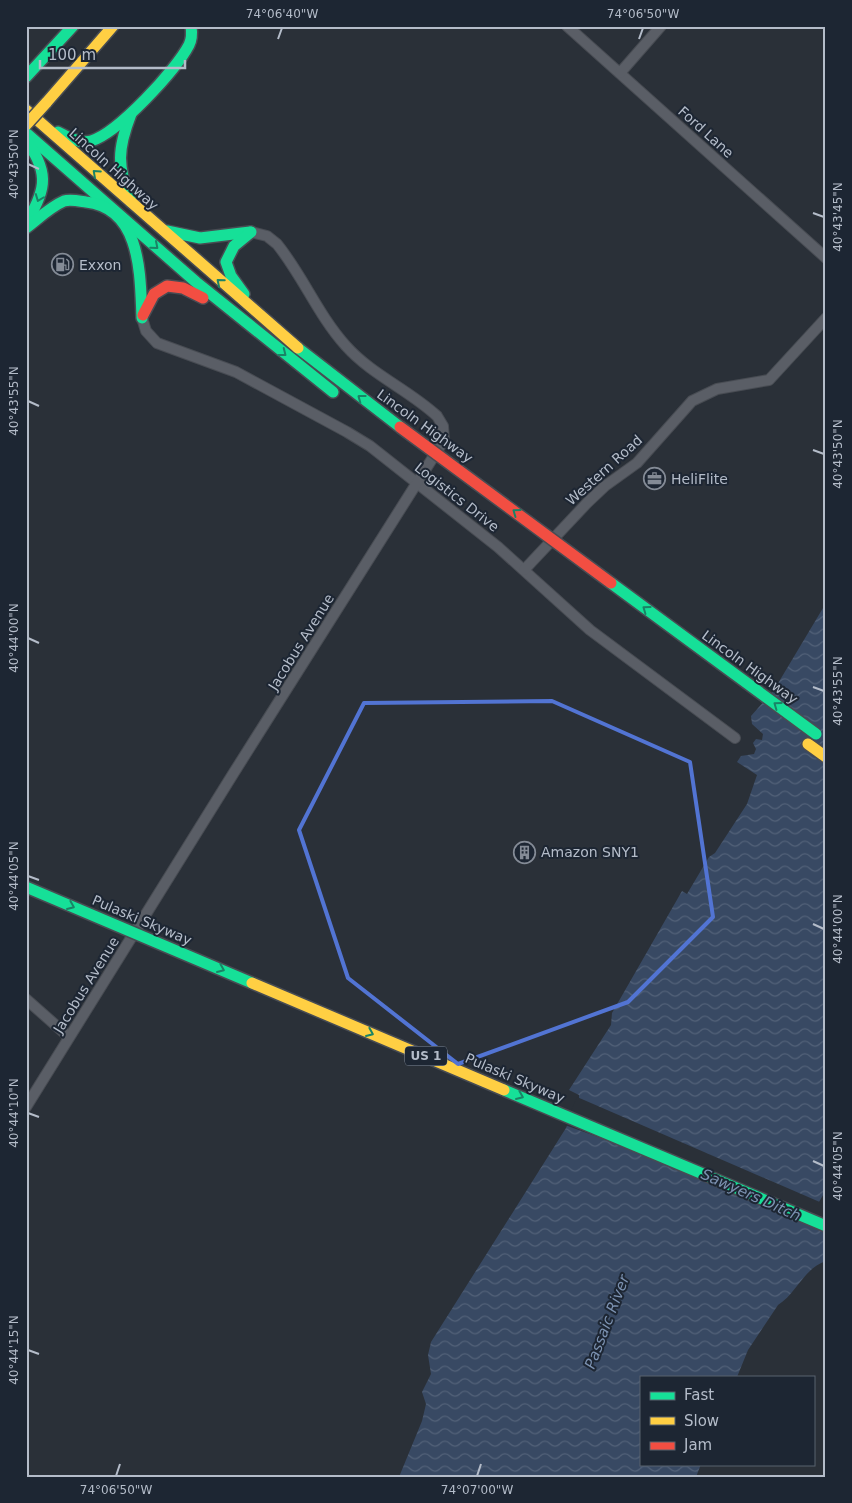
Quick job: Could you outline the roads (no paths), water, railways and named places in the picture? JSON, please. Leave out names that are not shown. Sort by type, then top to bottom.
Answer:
[{"type":"main road","points":[[26,77],[73,26]]},
{"type":"main road","points":[[26,125],[113,26]]},
{"type":"main road","points":[[44,126],[79,141],[91,141],[101,137],[131,114],[186,51],[191,42],[192,27]]},
{"type":"main road","name":"Lincoln Highway","points":[[26,110],[159,229],[329,373],[826,742]]},
{"type":"main road","points":[[131,114],[118,155],[120,172],[132,205]]},
{"type":"main road","points":[[26,133],[244,323],[343,400]]},
{"type":"main road","points":[[26,140],[41,160],[44,178],[40,197],[26,226]]},
{"type":"main road","points":[[26,226],[54,206],[66,200],[94,203],[118,214],[138,257],[141,272],[142,318]]},
{"type":"main road","points":[[159,229],[200,240],[251,232]]},
{"type":"main road","points":[[251,232],[234,246],[226,262],[233,280],[258,314]]},
{"type":"main road","points":[[142,318],[153,293],[161,287],[170,284],[186,288],[244,323]]},
{"type":"main road","name":"Lincoln Highway","points":[[394,438],[490,508]]},
{"type":"main road","points":[[537,544],[553,555]]},
{"type":"main road","points":[[800,738],[826,757]]},
{"type":"main road","name":"Pulaski Skyway","points":[[26,876],[826,1213]]},
{"type":"main road","name":"Pulaski Skyway","points":[[26,887],[826,1226]]},
{"type":"street","name":"Ford Lane","points":[[567,26],[826,258]]},
{"type":"street","points":[[620,73],[660,26]]},
{"type":"street","name":"Jacobus Avenue","points":[[26,1107],[444,440],[444,430],[440,421],[427,408],[380,376],[347,347],[321,314],[277,244],[267,236],[251,232]]},
{"type":"street","name":"Logistics Drive","points":[[142,318],[146,331],[157,343],[236,372],[363,441],[498,547],[590,630],[736,738]]},
{"type":"street","name":"Western Road","points":[[524,570],[599,492],[637,463],[692,401],[718,389],[769,380],[826,318]]},
{"type":"street","points":[[26,999],[69,1037]]},
{"type":"water","points":[[826,603],[826,1190],[819,1202],[816,1218],[826,1229],[826,1261],[812,1269],[778,1305],[748,1350],[737,1376],[640,1376],[640,1466],[700,1466],[696,1477],[399,1477],[422,1421],[426,1404],[422,1392],[431,1374],[428,1355],[431,1342],[566,1128],[579,1098],[579,1095],[569,1090],[611,1025],[612,1013],[682,891],[687,894],[709,857],[715,853],[747,804],[757,775],[737,762],[741,756],[754,754],[756,749],[753,743],[756,739],[762,740],[763,734],[752,724],[751,716],[774,690]]},
{"type":"place","name":"Exxon","points":[[63,265]]},
{"type":"place","name":"HeliFlite","points":[[655,479]]},
{"type":"place","name":"Amazon SNY1","points":[[525,852]]},
{"type":"water label","name":"Sawyers Ditch","points":[[751,1195]]},
{"type":"water label","name":"Passaic River","points":[[607,1322]]}]
